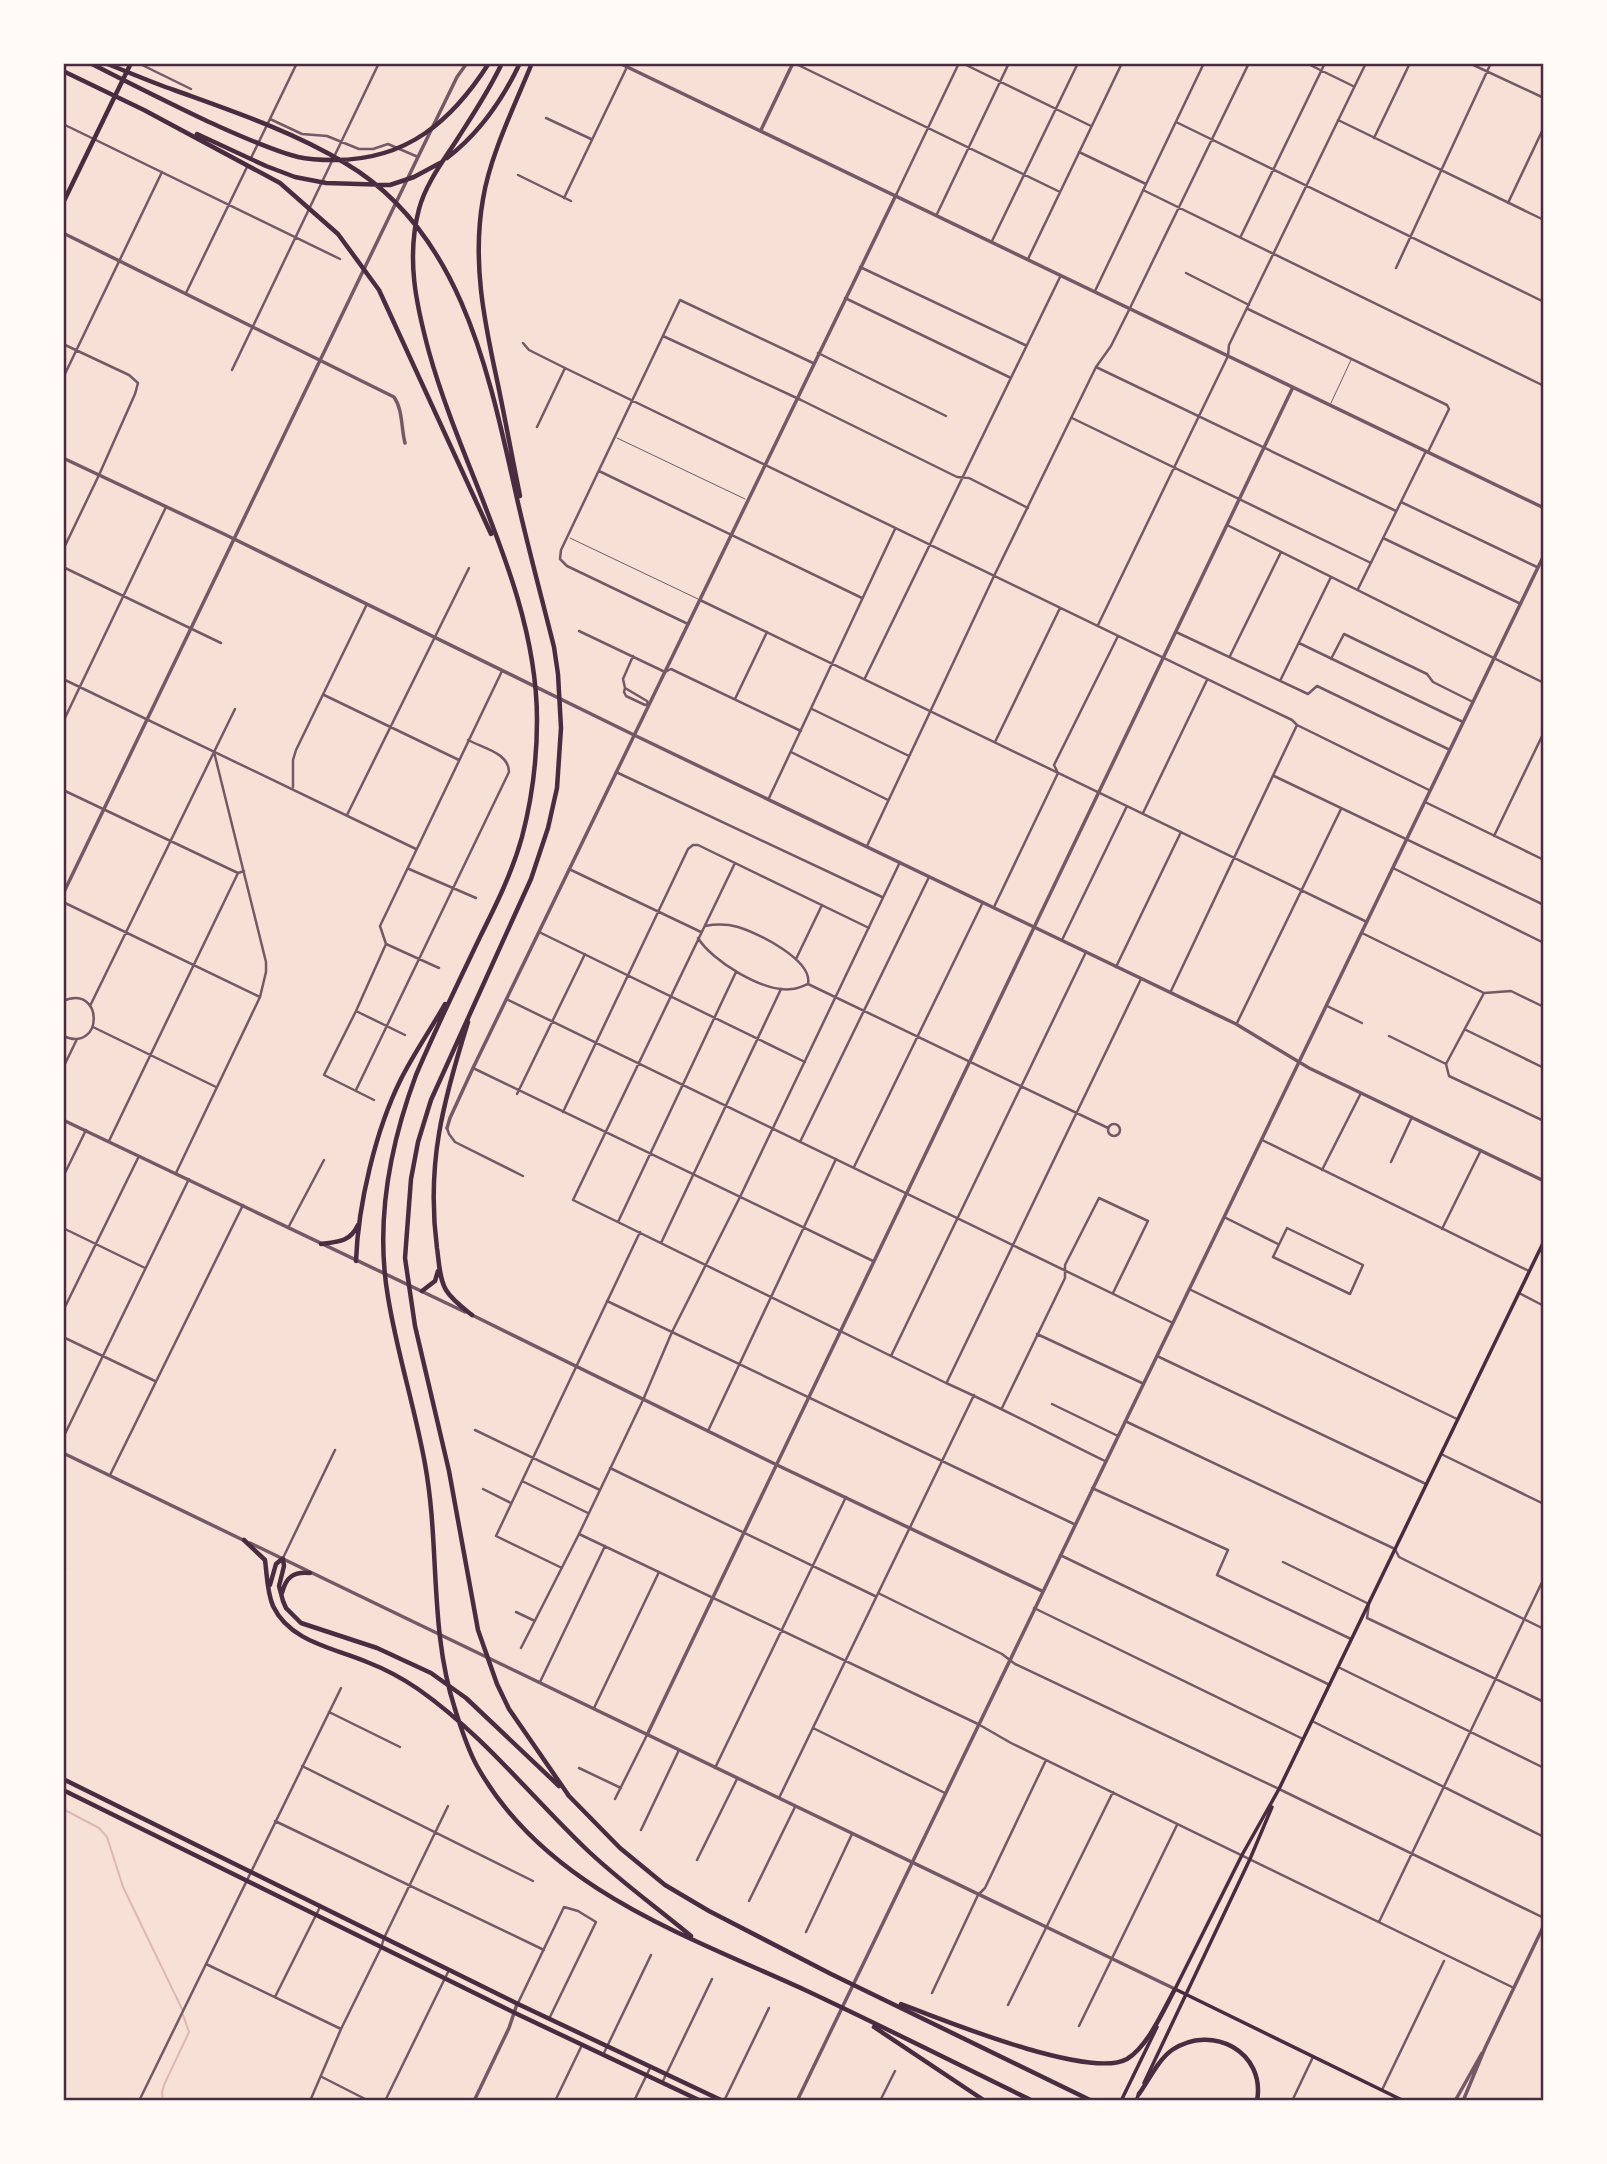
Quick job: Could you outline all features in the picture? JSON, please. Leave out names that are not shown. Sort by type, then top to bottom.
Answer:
[{"type":"main road","points":[[89,63],[241,136],[298,157],[349,160],[382,155],[414,142],[453,112],[489,63]]},
{"type":"main road","points":[[105,63],[272,127],[345,163],[381,189],[429,241],[462,302],[480,350],[557,666],[561,728],[557,788],[548,828],[531,879],[431,1100],[418,1142],[407,1206],[405,1258],[411,1304],[449,1471],[478,1630],[497,1684],[522,1731],[569,1796]]},
{"type":"main road","points":[[63,203],[131,63]]},
{"type":"main road","points":[[502,63],[493,83],[439,166],[420,205],[413,235],[413,285],[421,321],[446,408],[511,578],[529,637],[537,718],[536,758],[530,803],[521,840],[507,882],[416,1075],[404,1107],[385,1206],[387,1293],[429,1485],[444,1664],[453,1704],[477,1766],[522,1828],[569,1869],[617,1901],[1033,2101]]},
{"type":"main road","points":[[63,71],[295,177],[326,183],[390,185],[414,177],[439,164],[462,146],[493,112],[520,63]]},
{"type":"main road","points":[[531,63],[483,198],[478,272],[534,572]]},
{"type":"main road","points":[[144,110],[280,183],[338,234],[379,290],[511,578]]},
{"type":"main road","points":[[356,1261],[360,1221],[377,1141],[394,1093],[460,979]]},
{"type":"main road","points":[[472,1315],[444,1288],[439,1265],[432,1184],[435,1145],[446,1095],[473,1005]]},
{"type":"main road","points":[[321,1244],[342,1242],[350,1238],[360,1221]]},
{"type":"main road","points":[[1136,2101],[1250,1859],[1279,1789],[1544,1241]]},
{"type":"main road","points":[[422,1291],[435,1281],[439,1265]]},
{"type":"main road","points":[[244,1540],[265,1559],[268,1592],[281,1619],[299,1635],[397,1675],[439,1704],[586,1849],[696,1940]]},
{"type":"main road","points":[[268,1592],[276,1564],[283,1559],[279,1586],[281,1594],[286,1608],[301,1623],[387,1652],[431,1673],[450,1686],[569,1796],[620,1848],[665,1885],[709,1911],[831,1974],[1092,2101]]},
{"type":"main road","points":[[281,1594],[291,1577],[299,1572],[310,1573]]},
{"type":"main road","points":[[63,1779],[518,2004],[651,2066],[714,2099],[724,2101]]},
{"type":"main road","points":[[1121,2101],[1242,1855],[1279,1789]]},
{"type":"main road","points":[[63,1790],[445,1979],[701,2101]]},
{"type":"main road","points":[[874,1994],[1014,2045],[1100,2064],[1127,2059],[1142,2047],[1175,1989]]},
{"type":"main road","points":[[1175,1989],[1404,2101]]},
{"type":"main road","points":[[862,2019],[985,2101]]},
{"type":"main road","points":[[1139,2094],[1171,2051],[1190,2041],[1210,2039],[1235,2047],[1248,2060],[1258,2087],[1257,2101]]},
{"type":"street","points":[[138,63],[191,89]]},
{"type":"street","points":[[186,294],[297,63]]},
{"type":"street","points":[[63,894],[465,63]]},
{"type":"street","points":[[619,63],[1544,508]]},
{"type":"street","points":[[761,130],[794,63],[1060,192]]},
{"type":"street","points":[[523,1176],[455,1142],[447,1128],[450,1118],[813,363],[961,63],[1091,126]]},
{"type":"street","points":[[937,214],[1009,63]]},
{"type":"street","points":[[992,241],[1078,63]]},
{"type":"street","points":[[1028,259],[1122,63]]},
{"type":"street","points":[[1095,291],[1204,63]]},
{"type":"street","points":[[867,847],[994,576],[1096,367],[1111,346],[1130,308],[1249,63]]},
{"type":"street","points":[[1306,63],[1354,86]]},
{"type":"street","points":[[1240,238],[1325,63]]},
{"type":"street","points":[[1098,625],[1228,356],[1229,345],[1247,307],[1366,63]]},
{"type":"street","points":[[1374,138],[1410,63]]},
{"type":"street","points":[[1469,63],[1544,98]]},
{"type":"street","points":[[1396,268],[1491,63]]},
{"type":"street","points":[[232,370],[378,65]]},
{"type":"street","points":[[564,198],[627,67]]},
{"type":"street","points":[[546,118],[591,139]]},
{"type":"street","points":[[270,119],[302,134],[327,136],[367,150],[388,145],[418,157]]},
{"type":"street","points":[[1338,120],[1544,220]]},
{"type":"street","points":[[1175,122],[1544,302]]},
{"type":"street","points":[[63,124],[340,259]]},
{"type":"street","points":[[1508,203],[1544,127]]},
{"type":"street","points":[[1079,152],[1146,184]]},
{"type":"street","points":[[63,378],[162,172]]},
{"type":"street","points":[[517,175],[571,201]]},
{"type":"street","points":[[1143,190],[1544,386]]},
{"type":"street","points":[[63,233],[396,400],[405,443]]},
{"type":"street","points":[[860,267],[1026,346]]},
{"type":"street","points":[[1186,274],[1247,307],[1446,404],[1448,409],[1357,590]]},
{"type":"street","points":[[864,679],[1061,275]]},
{"type":"street","points":[[845,299],[1011,378]]},
{"type":"street","points":[[688,624],[567,566],[561,559],[561,550],[680,300],[813,363]]},
{"type":"street","points":[[663,336],[957,477],[963,476],[1028,508]]},
{"type":"street","points":[[523,342],[529,350],[565,368],[1098,625],[1430,791]]},
{"type":"street","points":[[63,344],[129,375],[138,383],[99,475],[63,550]]},
{"type":"street","points":[[818,353],[946,416]]},
{"type":"street","points":[[1096,367],[1396,511]]},
{"type":"street","points":[[537,427],[565,368]]},
{"type":"street","points":[[615,1799],[1293,387]]},
{"type":"street","points":[[1072,418],[1371,563]]},
{"type":"street","points":[[63,458],[1236,1024],[1300,1062],[1544,1181]]},
{"type":"street","points":[[599,471],[862,598]]},
{"type":"street","points":[[1401,502],[1538,568]]},
{"type":"street","points":[[63,722],[166,507]]},
{"type":"street","points":[[1227,525],[1544,683]]},
{"type":"street","points":[[768,799],[895,529]]},
{"type":"street","points":[[1383,538],[1521,604]]},
{"type":"street","points":[[1230,657],[1281,552]]},
{"type":"street","points":[[797,2101],[1544,555]]},
{"type":"street","points":[[63,567],[220,643]]},
{"type":"street","points":[[347,815],[469,568]]},
{"type":"street","points":[[1280,682],[1331,577]]},
{"type":"street","points":[[700,600],[1367,922]]},
{"type":"street","points":[[293,789],[293,760],[367,604]]},
{"type":"street","points":[[995,742],[1060,608]]},
{"type":"street","points":[[579,631],[665,672],[672,669],[801,731]]},
{"type":"street","points":[[735,700],[767,632]]},
{"type":"street","points":[[1176,632],[1308,694],[1317,686],[1450,750]]},
{"type":"street","points":[[1331,659],[1344,634],[1427,674],[1433,682],[1473,702]]},
{"type":"street","points":[[1058,773],[1054,765],[1118,636]]},
{"type":"street","points":[[1298,643],[1464,722]]},
{"type":"street","points":[[633,656],[623,679],[625,688],[647,701],[649,705]]},
{"type":"street","points":[[374,1100],[324,1075],[386,944],[380,926],[502,671]]},
{"type":"street","points":[[63,679],[416,849]]},
{"type":"street","points":[[1143,814],[1207,680]]},
{"type":"street","points":[[324,695],[458,760]]},
{"type":"street","points":[[90,1006],[235,709]]},
{"type":"street","points":[[812,709],[909,756]]},
{"type":"street","points":[[1171,993],[1297,725]]},
{"type":"street","points":[[1494,835],[1544,732]]},
{"type":"street","points":[[355,1090],[509,772],[509,764],[504,758],[468,740]]},
{"type":"street","points":[[176,1173],[260,997],[266,962],[214,752]]},
{"type":"street","points":[[791,752],[888,800]]},
{"type":"street","points":[[616,772],[884,898]]},
{"type":"street","points":[[993,908],[1058,773]]},
{"type":"street","points":[[1274,776],[1544,905]]},
{"type":"street","points":[[63,790],[237,873]]},
{"type":"street","points":[[1425,802],[1544,860]]},
{"type":"street","points":[[1062,940],[1127,806]]},
{"type":"street","points":[[1236,1024],[1341,809]]},
{"type":"street","points":[[1116,967],[1181,832]]},
{"type":"street","points":[[563,1112],[688,849],[693,845],[698,845],[869,928]]},
{"type":"street","points":[[521,1648],[589,1514],[672,1332],[773,1129],[900,862]]},
{"type":"street","points":[[735,863],[573,1200],[1002,1408],[1022,1421],[1105,1461]]},
{"type":"street","points":[[408,869],[476,898]]},
{"type":"street","points":[[569,869],[701,932]]},
{"type":"street","points":[[1393,869],[1544,943]]},
{"type":"street","points":[[108,1141],[237,873],[244,870]]},
{"type":"street","points":[[800,1142],[929,877]]},
{"type":"street","points":[[63,902],[260,997]]},
{"type":"street","points":[[854,1168],[983,902]]},
{"type":"street","points":[[796,959],[822,905]]},
{"type":"street","points":[[703,927],[720,925],[743,929],[778,946],[796,959],[809,977],[808,984]]},
{"type":"street","points":[[539,932],[805,1062]]},
{"type":"street","points":[[1362,933],[1484,993],[1511,991],[1544,1007]]},
{"type":"street","points":[[698,938],[709,953],[736,972],[781,988],[795,989],[808,984],[1108,1128]]},
{"type":"street","points":[[386,944],[439,968]]},
{"type":"street","points":[[891,1356],[1086,952]]},
{"type":"street","points":[[518,1092],[585,954]]},
{"type":"street","points":[[618,1222],[736,972]]},
{"type":"street","points":[[946,1383],[1141,979]]},
{"type":"street","points":[[661,1243],[781,988]]},
{"type":"street","points":[[1446,1064],[1484,993]]},
{"type":"street","points":[[63,1001],[79,998],[90,1006],[94,1016],[93,1027],[85,1036],[76,1039],[63,1036]]},
{"type":"street","points":[[506,999],[1173,1323]]},
{"type":"street","points":[[1326,1006],[1362,1023]]},
{"type":"street","points":[[356,1011],[405,1035]]},
{"type":"street","points":[[93,1027],[217,1087]]},
{"type":"street","points":[[1466,1030],[1544,1068]]},
{"type":"street","points":[[1389,1036],[1446,1064],[1450,1076],[1544,1121]]},
{"type":"street","points":[[63,1068],[76,1039]]},
{"type":"street","points":[[473,1068],[874,1262]]},
{"type":"street","points":[[1322,1170],[1361,1093]]},
{"type":"street","points":[[1391,1162],[1412,1117]]},
{"type":"street","points":[[63,1120],[1042,1591]]},
{"type":"street","points":[[63,1177],[86,1130]]},
{"type":"street","points":[[1262,1140],[1530,1271]]},
{"type":"street","points":[[1442,1229],[1481,1150]]},
{"type":"street","points":[[63,1311],[139,1156]]},
{"type":"street","points":[[708,1431],[836,1159]]},
{"type":"street","points":[[288,1228],[324,1160]]},
{"type":"street","points":[[63,1438],[189,1179]]},
{"type":"street","points":[[1002,1408],[1065,1278],[1065,1265],[1096,1200],[1102,1198],[1148,1221],[1113,1293]]},
{"type":"street","points":[[110,1475],[243,1205]]},
{"type":"street","points":[[1224,1217],[1278,1244]]},
{"type":"street","points":[[63,1228],[145,1268]]},
{"type":"street","points":[[1287,1228],[1363,1265],[1350,1294],[1273,1257],[1278,1244],[1287,1228]]},
{"type":"street","points":[[562,1568],[496,1536],[640,1232]]},
{"type":"street","points":[[1189,1289],[1458,1419]]},
{"type":"street","points":[[1519,1293],[1544,1306]]},
{"type":"street","points":[[607,1301],[1074,1524]]},
{"type":"street","points":[[1038,1334],[1143,1384]]},
{"type":"street","points":[[63,1337],[155,1381]]},
{"type":"street","points":[[1157,1356],[1426,1484]]},
{"type":"street","points":[[779,1798],[974,1395]]},
{"type":"street","points":[[1052,1404],[1118,1436]]},
{"type":"street","points":[[1125,1421],[1395,1549],[1399,1558],[1544,1629]]},
{"type":"street","points":[[475,1430],[600,1490]]},
{"type":"street","points":[[283,1559],[335,1450]]},
{"type":"street","points":[[63,1453],[1175,1989]]},
{"type":"street","points":[[1441,1454],[1544,1504]]},
{"type":"street","points":[[610,1468],[1010,1658],[1015,1664],[1544,1919]]},
{"type":"street","points":[[522,1481],[589,1514]]},
{"type":"street","points":[[1092,1488],[1228,1550],[1217,1575],[1351,1639]]},
{"type":"street","points":[[483,1489],[511,1503]]},
{"type":"street","points":[[715,1768],[845,1497]]},
{"type":"street","points":[[579,1534],[978,1724],[1046,1760],[1514,1988]]},
{"type":"street","points":[[540,1682],[605,1546]]},
{"type":"street","points":[[1060,1555],[1330,1685]]},
{"type":"street","points":[[1283,1562],[1369,1604],[1367,1618],[1544,1702]]},
{"type":"street","points":[[594,1709],[659,1572]]},
{"type":"street","points":[[1379,1922],[1544,1578]]},
{"type":"street","points":[[1034,1608],[1303,1739]]},
{"type":"street","points":[[516,1612],[535,1621]]},
{"type":"street","points":[[1338,1667],[1544,1768]]},
{"type":"street","points":[[139,2101],[341,1688]]},
{"type":"street","points":[[329,1712],[400,1746]]},
{"type":"street","points":[[1312,1721],[1544,1837]]},
{"type":"street","points":[[813,1728],[945,1793]]},
{"type":"street","points":[[640,1830],[679,1750]]},
{"type":"street","points":[[932,1993],[1046,1760]]},
{"type":"street","points":[[302,1766],[533,1881]]},
{"type":"street","points":[[579,1768],[621,1788]]},
{"type":"street","points":[[697,1860],[737,1779]]},
{"type":"street","points":[[1008,2005],[1113,1792]]},
{"type":"street","points":[[310,2101],[341,2029],[449,1806]]},
{"type":"street","points":[[749,1901],[795,1807]]},
{"type":"street","points":[[275,1821],[544,1950]]},
{"type":"street","points":[[1079,2026],[1177,1824]]},
{"type":"street","points":[[806,1932],[852,1834]]},
{"type":"street","points":[[275,1997],[320,1907]]},
{"type":"street","points":[[474,2101],[564,1907],[578,1911],[596,1922],[549,2019]]},
{"type":"street","points":[[1463,2101],[1485,2048],[1544,1926]]},
{"type":"street","points":[[603,2055],[651,1955]]},
{"type":"street","points":[[1382,2090],[1444,1961]]},
{"type":"street","points":[[206,1964],[341,2029]]},
{"type":"street","points":[[384,2101],[449,1970]]},
{"type":"street","points":[[662,2083],[712,1979]]},
{"type":"street","points":[[724,2101],[769,2008]]},
{"type":"street","points":[[555,2101],[582,2045]]},
{"type":"street","points":[[1455,2101],[1485,2048]]},
{"type":"street","points":[[1292,2101],[1313,2057]]},
{"type":"street","points":[[634,2101],[651,2066]]},
{"type":"street","points":[[880,2101],[895,2071]]},
{"type":"street","points":[[322,2077],[369,2101]]},
{"type":"lane","points":[[1330,405],[1352,359]]},
{"type":"lane","points":[[615,437],[747,500]]},
{"type":"lane","points":[[568,537],[700,600]]},
{"type":"waterway","points":[[63,1809],[99,1828],[107,1837],[123,1887],[182,2009]]},
{"type":"waterway","points":[[163,2101],[164,2085],[189,2032],[183,2015]]}]
